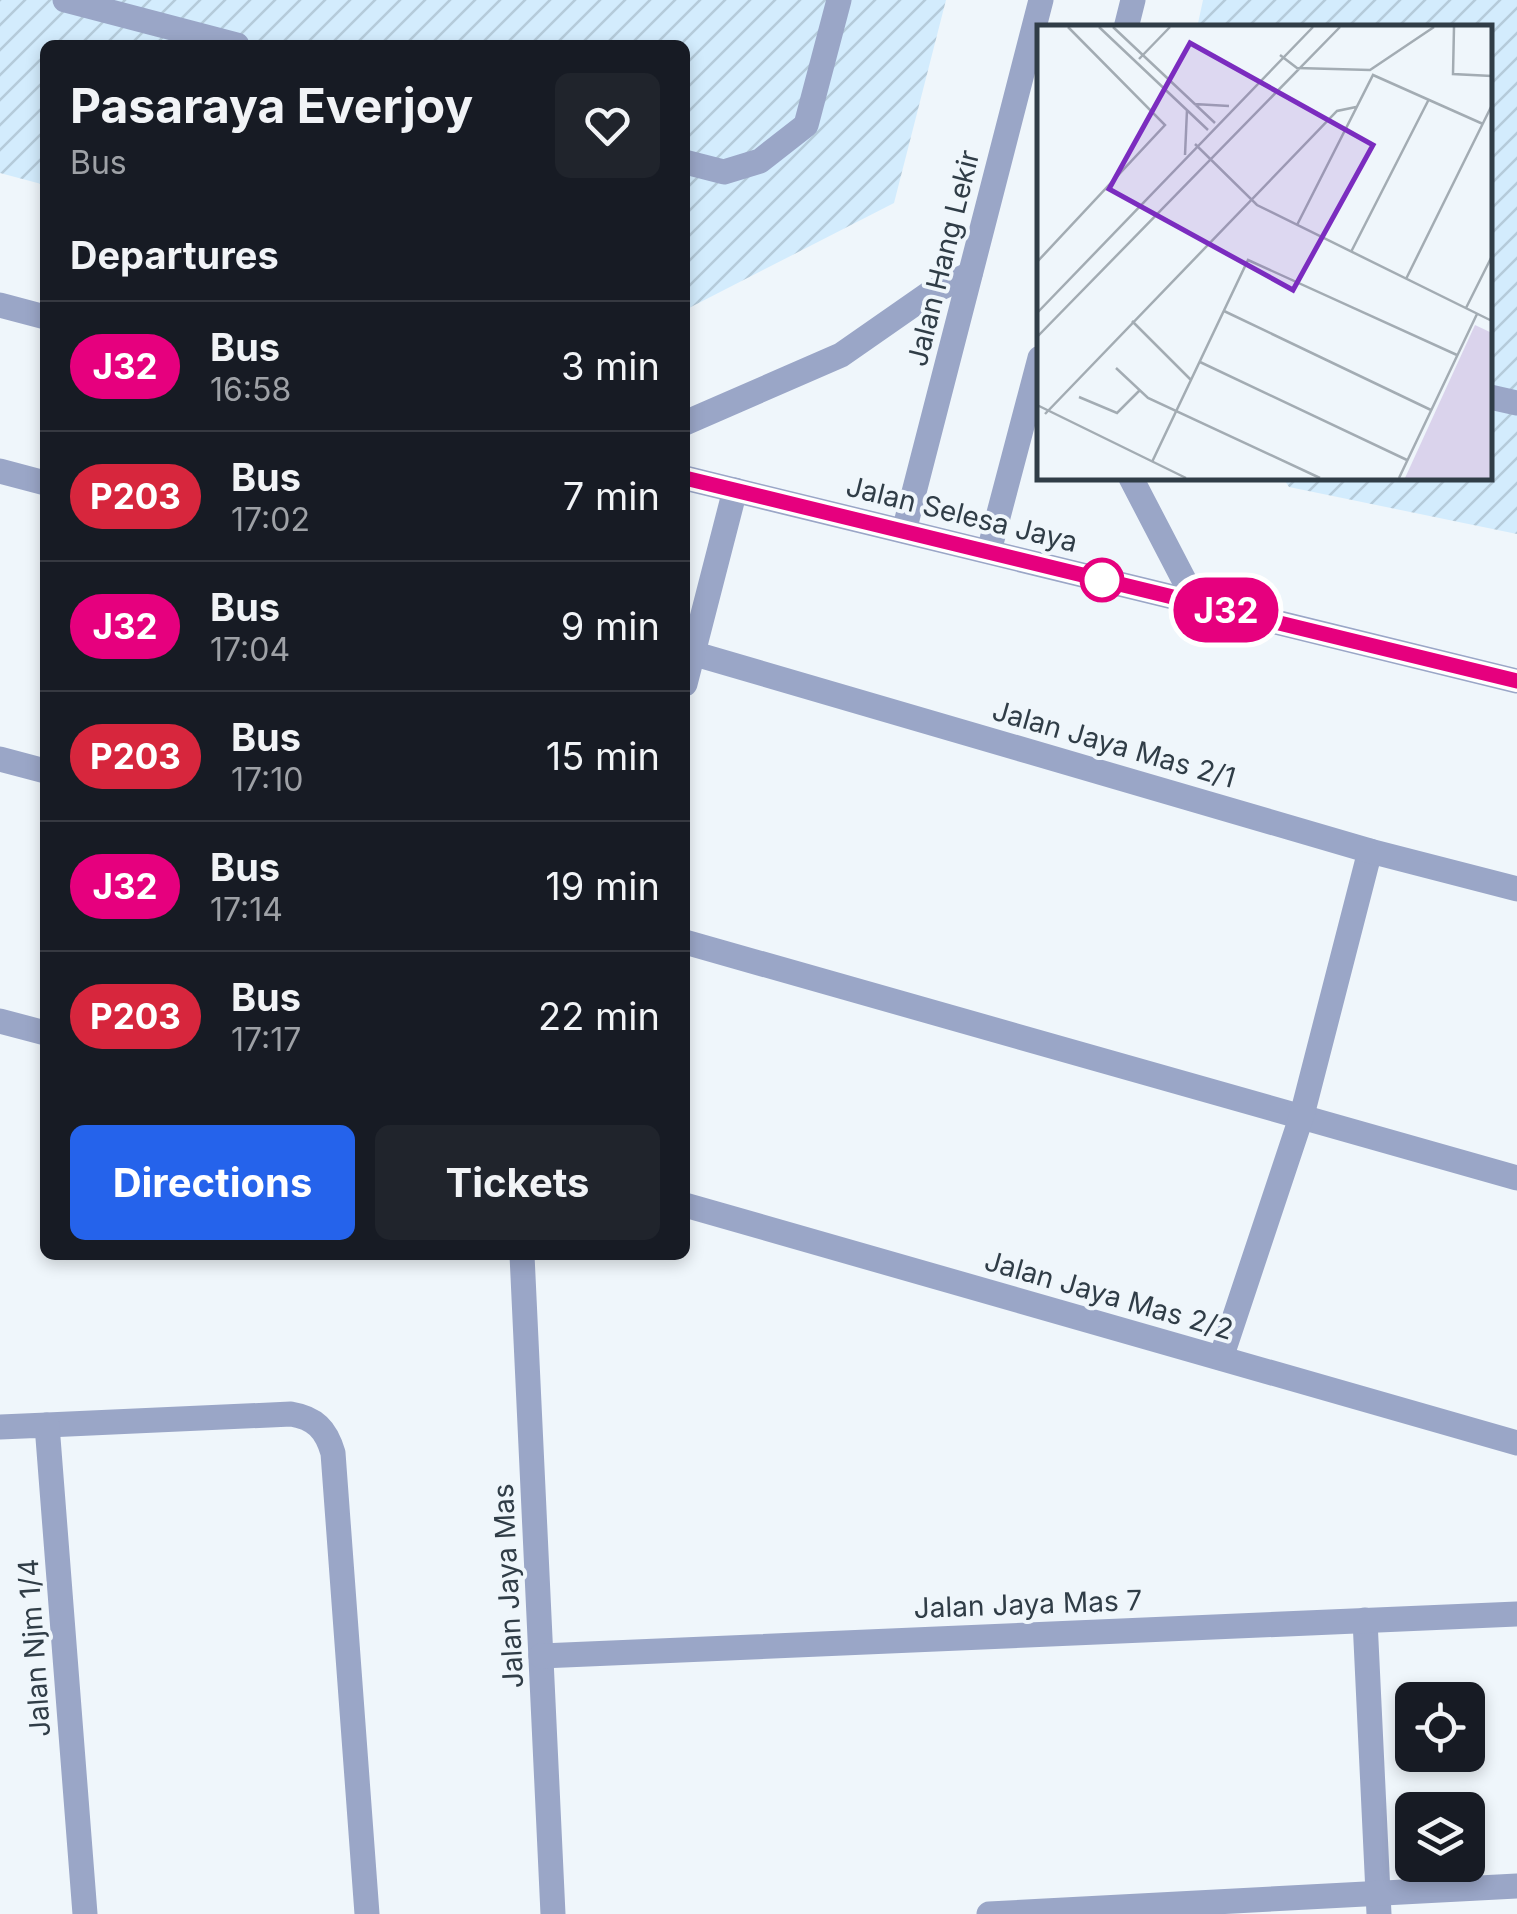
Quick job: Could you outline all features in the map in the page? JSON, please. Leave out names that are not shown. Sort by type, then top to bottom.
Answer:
[{"type":"street","points":[[65,0],[219,40]]},
{"type":"street","points":[[690,163],[724,172],[760,162],[806,125],[839,0]]},
{"type":"street","name":"Jalan Hang Lekir","points":[[904,531],[1041,0]]},
{"type":"street","points":[[1127,25],[1133,0]]},
{"type":"street","points":[[690,421],[841,355],[930,294],[970,274]]},
{"type":"street","points":[[0,305],[40,316]]},
{"type":"street","points":[[989,552],[1037,369]]},
{"type":"street","points":[[1492,397],[1517,403]]},
{"type":"street","points":[[0,471],[40,482]]},
{"type":"street","name":"Jalan Selesa Jaya","points":[[690,479],[1517,681]]},
{"type":"street","points":[[1132,480],[1196,603]]},
{"type":"street","points":[[690,652],[735,490]]},
{"type":"street","name":"Jalan Jaya Mas 2/1","points":[[690,652],[1370,850],[1517,889]]},
{"type":"street","points":[[0,759],[40,770]]},
{"type":"street","points":[[1221,1358],[1302,1115],[1370,850]]},
{"type":"street","points":[[690,943],[1517,1178]]},
{"type":"street","points":[[0,1021],[40,1031]]},
{"type":"street","name":"Jalan Jaya Mas 2/2","points":[[690,1206],[1517,1443]]},
{"type":"street","name":"Jalan Jaya Mas","points":[[522,1260],[553,1914]]},
{"type":"street","points":[[0,1427],[290,1414],[306,1416],[320,1424],[333,1453],[366,1914]]},
{"type":"street","name":"Jalan Njm 1/4","points":[[46,1424],[85,1914]]},
{"type":"street","name":"Jalan Jaya Mas 7","points":[[541,1656],[1517,1614]]},
{"type":"street","points":[[1364,1620],[1378,1903]]},
{"type":"street","points":[[988,1914],[1378,1903],[1517,1886]]},
{"type":"shaded area","points":[[0,0],[946,0],[894,203],[690,307],[690,40],[40,40],[40,184],[0,173]]},
{"type":"shaded area","points":[[1203,0],[1517,0],[1517,534],[1289,487],[1284,480],[1492,480],[1492,25],[1198,25]]},
{"type":"bus line","name":"J32","points":[[690,479],[1517,681]]}]
